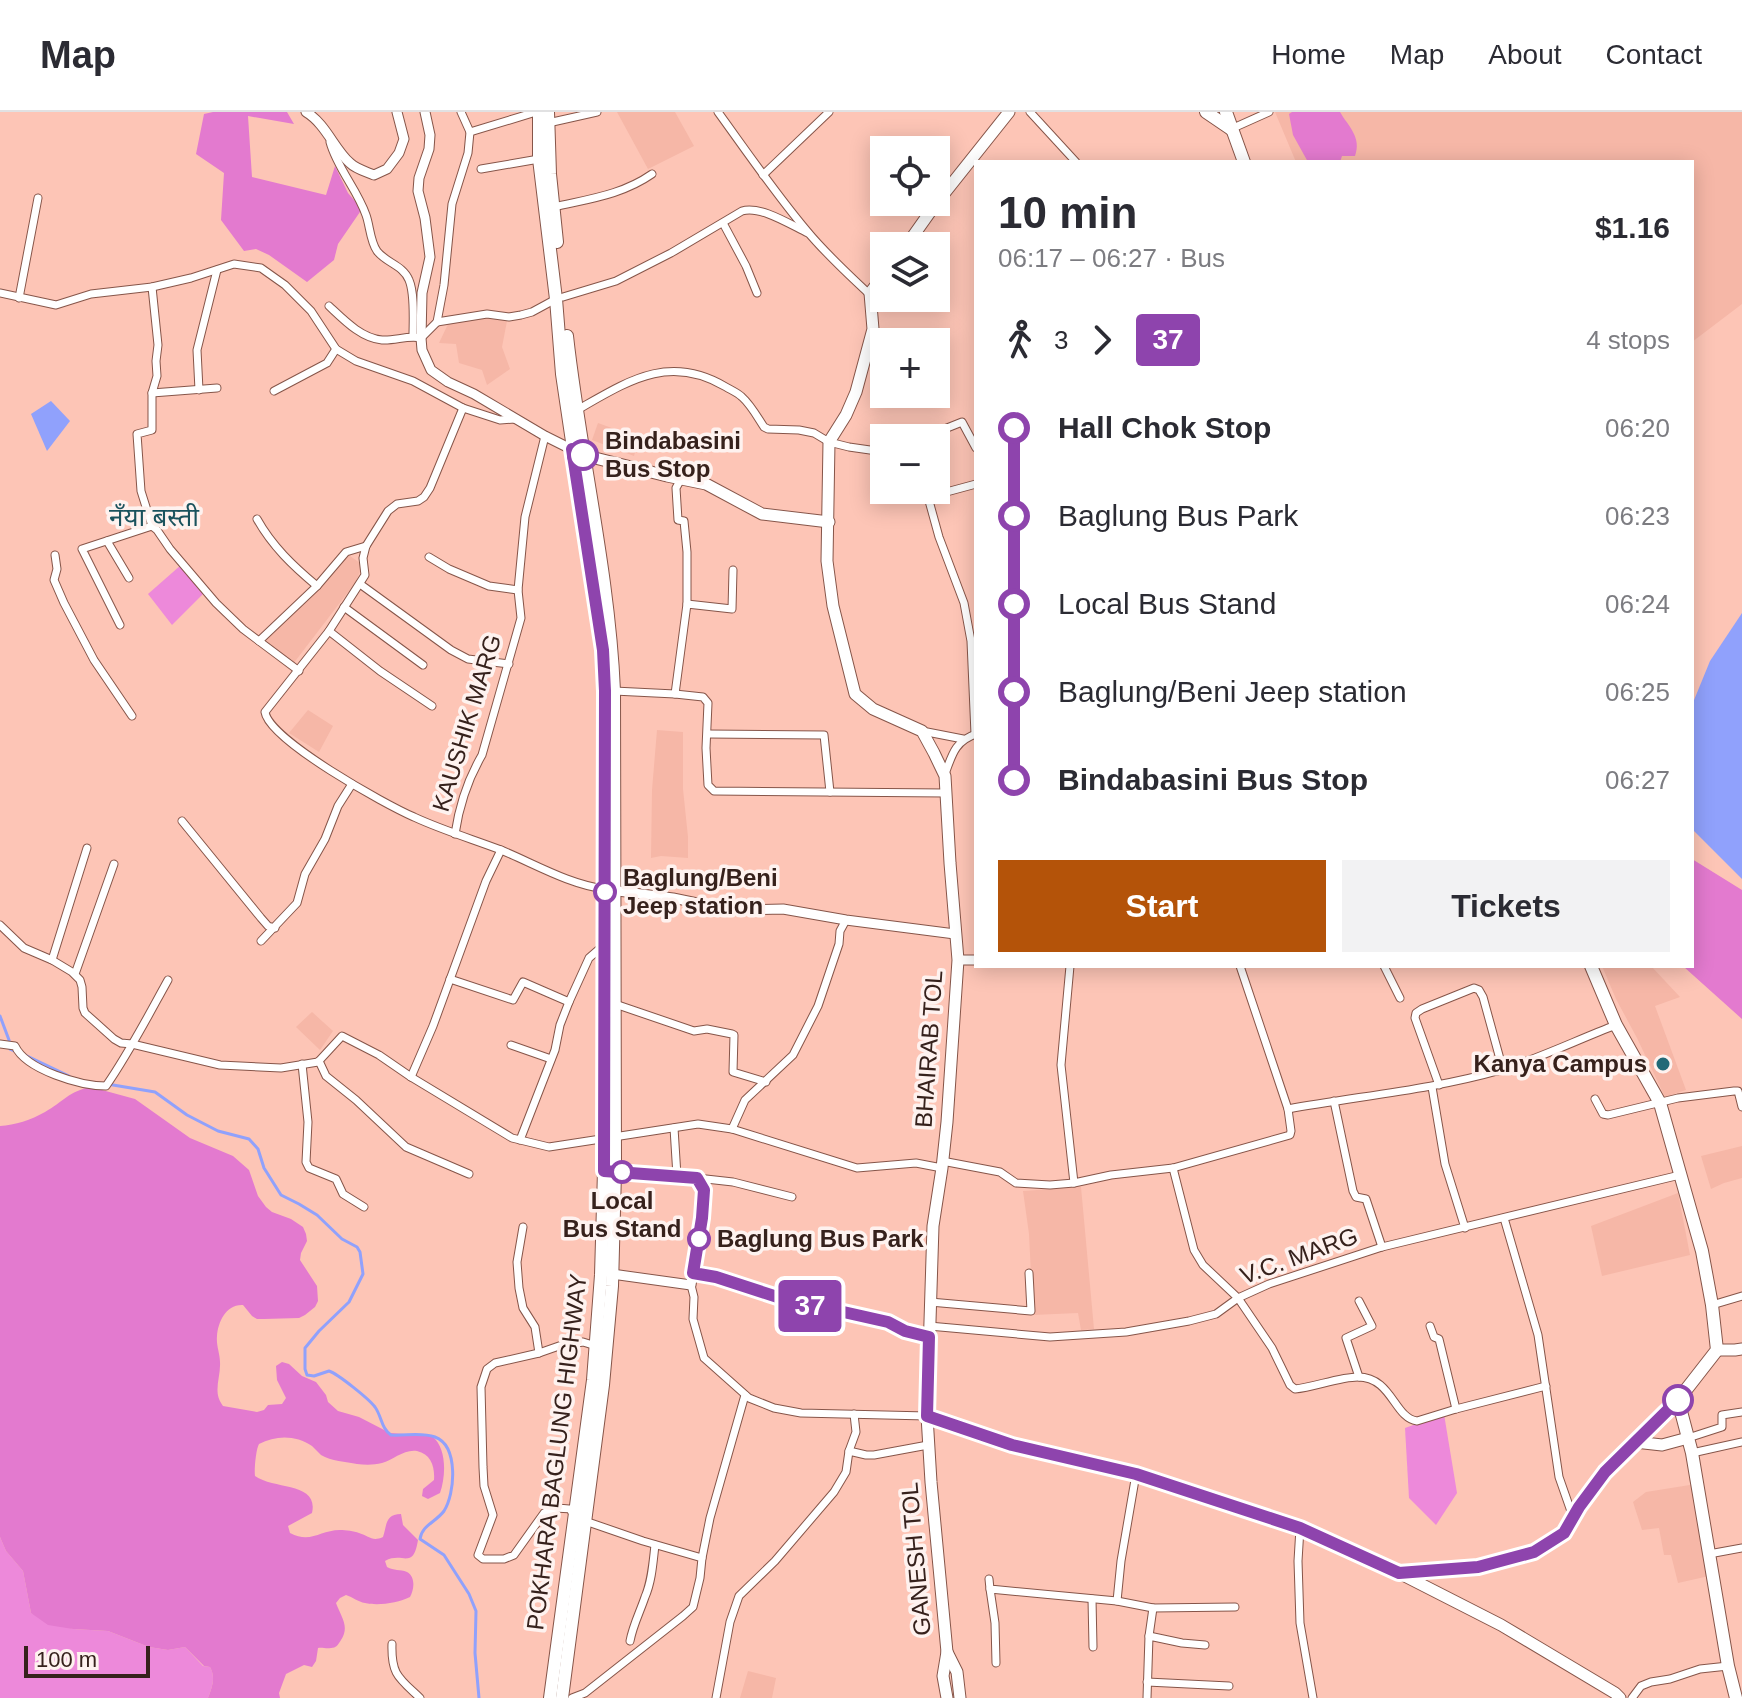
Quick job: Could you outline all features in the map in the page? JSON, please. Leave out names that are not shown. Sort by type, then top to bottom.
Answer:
[{"type":"main road","points":[[916,232],[1009,112]]},
{"type":"main road","points":[[1206,112],[1231,129]]},
{"type":"main road","points":[[1226,112],[1243,160]]},
{"type":"main road","name":"POKHARA BAGLUNG HIGHWAY","points":[[543,115],[539,159],[577,411],[578,452],[603,650],[615,1004],[609,1171],[596,1346],[562,1698]]},
{"type":"main road","name":"POKHARA BAGLUNG HIGHWAY","points":[[543,115],[554,207],[562,374],[612,648],[610,890],[604,945],[610,1137]]},
{"type":"main road","points":[[872,312],[873,329],[856,392],[829,442],[827,561],[833,606],[855,694],[873,709],[922,731],[945,776]]},
{"type":"main road","points":[[578,452],[706,484],[762,514],[829,522]]},
{"type":"main road","name":"BHAIRAB TOL","points":[[930,1302],[933,1226],[942,1164],[958,960],[945,776]]},
{"type":"main road","points":[[1399,1573],[1478,1567],[1534,1552],[1564,1533],[1605,1472],[1678,1400],[1717,1350],[1702,1251],[1660,1103],[1616,1025],[1592,968]]},
{"type":"main road","name":"POKHARA BAGLUNG HIGHWAY","points":[[550,1698],[603,1385],[612,1274],[609,1171]]},
{"type":"main road","name":"GANESH TOL","points":[[930,1302],[928,1445],[947,1652],[943,1676],[947,1698]]},
{"type":"main road","points":[[1717,1350],[1742,1349]]},
{"type":"main road","points":[[1678,1400],[1692,1453],[1736,1698]]},
{"type":"main road","points":[[927,1416],[1012,1445],[1136,1474],[1300,1528],[1399,1573],[1501,1625],[1620,1698]]},
{"type":"main road","points":[[1635,1442],[1662,1445],[1688,1438]]},
{"type":"main road","points":[[947,1652],[957,1672],[960,1698]]},
{"type":"street","points":[[306,112],[330,136],[351,165],[374,175],[387,169],[399,153],[404,139],[397,112]]},
{"type":"street","points":[[417,337],[430,257],[418,191],[429,149],[430,135],[425,112]]},
{"type":"street","points":[[437,322],[451,231],[452,204],[468,153],[470,132],[461,112]]},
{"type":"street","points":[[470,132],[543,115],[597,112]]},
{"type":"street","points":[[718,112],[808,233],[870,293]]},
{"type":"street","points":[[763,175],[829,112]]},
{"type":"street","points":[[1030,112],[1074,160]]},
{"type":"street","points":[[1231,129],[1269,112]]},
{"type":"street","points":[[330,136],[336,157],[366,216],[375,249],[405,273],[410,283],[417,337],[431,370],[578,452]]},
{"type":"street","points":[[481,169],[539,159]]},
{"type":"street","points":[[554,207],[615,193],[652,174]]},
{"type":"street","points":[[19,298],[38,198]]},
{"type":"street","points":[[329,306],[353,329],[382,340],[417,337],[437,322],[487,314],[521,315],[560,298],[616,281],[749,209],[808,233]]},
{"type":"street","points":[[723,223],[757,293]]},
{"type":"street","points":[[0,293],[56,305],[91,294],[152,287],[234,264],[261,268],[285,285],[311,311],[336,349],[356,361],[413,381],[463,408],[500,420],[515,418]]},
{"type":"street","points":[[199,390],[197,350],[217,270]]},
{"type":"street","points":[[152,287],[158,345],[157,376],[152,393],[152,430],[137,434],[141,491],[152,526],[216,603],[299,671]]},
{"type":"street","points":[[274,391],[327,363],[336,349]]},
{"type":"street","points":[[577,411],[620,386],[653,372],[691,372],[716,381],[743,397],[768,429],[814,433],[829,442],[870,450]]},
{"type":"street","points":[[152,393],[217,388]]},
{"type":"street","points":[[463,408],[430,488],[418,501],[397,504],[388,511],[366,546],[363,558],[365,575],[360,584],[329,631],[265,712],[266,720],[313,759],[412,817],[501,850],[587,887],[673,898],[731,910],[783,909],[955,934]]},
{"type":"street","points":[[950,427],[962,422],[974,444]]},
{"type":"street","name":"KAUSHIK MARG","points":[[455,834],[458,813],[471,773],[482,755],[521,618],[518,590],[525,517],[545,436]]},
{"type":"street","points":[[675,694],[687,604],[687,552],[684,521],[678,520],[676,488],[681,479]]},
{"type":"street","points":[[950,489],[974,484]]},
{"type":"street","points":[[930,504],[964,603],[971,641],[974,690]]},
{"type":"street","points":[[257,519],[282,556],[317,586]]},
{"type":"street","points":[[120,625],[82,549],[152,526]]},
{"type":"street","points":[[107,541],[129,578]]},
{"type":"street","points":[[259,641],[317,586],[346,552],[366,546]]},
{"type":"street","points":[[55,555],[57,569],[54,580],[64,603],[94,660],[132,716]]},
{"type":"street","points":[[429,557],[489,586],[518,590]]},
{"type":"street","points":[[687,604],[732,609],[733,570]]},
{"type":"street","points":[[360,584],[451,650],[468,659],[509,664]]},
{"type":"street","points":[[344,607],[423,665]]},
{"type":"street","points":[[329,631],[432,706]]},
{"type":"street","points":[[614,691],[707,699],[708,785],[714,791],[946,793]]},
{"type":"street","points":[[922,731],[963,739],[974,735]]},
{"type":"street","points":[[708,734],[824,735],[830,792]]},
{"type":"street","points":[[945,776],[963,739]]},
{"type":"street","points":[[261,941],[297,903],[305,874],[352,784]]},
{"type":"street","points":[[182,821],[261,918],[268,926],[275,928]]},
{"type":"street","points":[[52,960],[87,848]]},
{"type":"street","points":[[411,1077],[486,881],[501,850]]},
{"type":"street","points":[[75,974],[114,864]]},
{"type":"street","points":[[732,1129],[745,1100],[793,1055],[818,1006],[846,920]]},
{"type":"street","points":[[0,925],[18,945],[75,974],[82,987],[85,1013],[121,1043],[220,1065],[281,1068],[319,1061],[342,1036],[379,1055],[512,1138],[549,1147],[698,1124],[732,1129],[857,1168],[942,1164],[1000,1172],[1016,1183],[1050,1185],[1173,1168],[1290,1135],[1288,1109],[1241,968]]},
{"type":"street","points":[[520,1140],[569,1002],[589,958],[604,945]]},
{"type":"street","points":[[958,960],[974,960]]},
{"type":"street","points":[[1070,968],[1061,1065],[1074,1183]]},
{"type":"street","points":[[1385,968],[1400,998]]},
{"type":"street","points":[[450,979],[513,1000],[523,982],[569,1002]]},
{"type":"street","points":[[7,1045],[52,1073],[89,1086],[106,1086],[120,1068],[168,980]]},
{"type":"street","points":[[1465,1228],[1445,1164],[1436,1086],[1416,1013],[1474,988],[1479,990],[1503,1070]]},
{"type":"street","points":[[615,1004],[694,1031],[707,1029],[734,1035],[733,1072],[766,1082]]},
{"type":"street","points":[[1288,1109],[1436,1086],[1503,1070],[1616,1025]]},
{"type":"street","points":[[511,1045],[551,1059]]},
{"type":"street","points":[[319,1061],[326,1076],[406,1147],[469,1174]]},
{"type":"street","points":[[302,1064],[308,1122],[306,1162],[309,1168],[336,1179],[343,1194],[364,1207]]},
{"type":"street","points":[[1595,1099],[1603,1114],[1608,1115],[1678,1098],[1738,1091],[1742,1107]]},
{"type":"street","points":[[1334,1101],[1353,1191],[1356,1197],[1366,1199],[1382,1247]]},
{"type":"street","points":[[674,1128],[677,1176]]},
{"type":"street","points":[[1173,1168],[1194,1250],[1203,1265],[1238,1298],[1295,1389],[1359,1377],[1382,1385],[1405,1416],[1417,1421],[1546,1386]]},
{"type":"street","points":[[609,1171],[733,1182],[792,1197]]},
{"type":"street","name":"V.C. MARG","points":[[929,1331],[1050,1337],[1126,1332],[1216,1314],[1238,1298],[1269,1284],[1382,1247],[1680,1175]]},
{"type":"street","points":[[697,1178],[704,1190],[691,1285],[693,1319],[704,1358],[745,1395],[774,1408],[801,1413],[927,1416]]},
{"type":"street","points":[[1504,1218],[1538,1335],[1559,1477],[1573,1517]]},
{"type":"street","points":[[523,1227],[517,1262],[519,1288],[523,1308],[535,1327],[539,1353]]},
{"type":"street","points":[[693,1273],[716,1277],[802,1305],[888,1322],[905,1331],[929,1331]]},
{"type":"street","points":[[930,1302],[1031,1311],[1029,1273]]},
{"type":"street","points":[[612,1274],[691,1285]]},
{"type":"street","points":[[1712,1305],[1742,1296]]},
{"type":"street","points":[[1359,1301],[1372,1326],[1346,1338],[1359,1377]]},
{"type":"street","points":[[1430,1326],[1443,1351],[1456,1409]]},
{"type":"street","points":[[596,1346],[583,1342],[559,1346],[495,1363],[487,1369],[481,1387],[484,1486],[493,1515],[478,1555],[483,1559],[504,1559],[514,1555],[544,1513],[556,1508],[570,1509],[580,1519],[702,1558]]},
{"type":"street","points":[[572,1698],[585,1693],[693,1607],[710,1518],[745,1395]]},
{"type":"street","points":[[1688,1438],[1722,1427],[1722,1415],[1742,1412]]},
{"type":"street","points":[[716,1698],[730,1622],[739,1596],[775,1561],[834,1492],[846,1472],[856,1432],[854,1414]]},
{"type":"street","points":[[1692,1453],[1742,1442]]},
{"type":"street","points":[[849,1451],[874,1455],[928,1445]]},
{"type":"street","points":[[1117,1601],[1136,1474]]},
{"type":"street","points":[[1300,1528],[1300,1623],[1313,1698]]},
{"type":"street","points":[[630,1641],[646,1596],[655,1545]]},
{"type":"street","points":[[1709,1554],[1742,1548]]},
{"type":"street","points":[[989,1579],[996,1663]]},
{"type":"street","points":[[990,1589],[1117,1601],[1153,1608],[1235,1607]]},
{"type":"street","points":[[1092,1599],[1093,1647]]},
{"type":"street","points":[[1147,1698],[1153,1608]]},
{"type":"street","points":[[1149,1636],[1205,1645]]},
{"type":"street","points":[[392,1644],[391,1658],[396,1675],[420,1698]]},
{"type":"street","points":[[1632,1698],[1641,1686],[1651,1682],[1700,1669],[1728,1666]]},
{"type":"street","points":[[1147,1682],[1229,1686]]},
{"type":"shaded area","points":[[287,112],[294,124],[248,116],[252,177],[326,195],[335,166],[348,193],[362,209],[338,244],[334,260],[307,282],[269,255],[256,249],[244,251],[221,220],[224,173],[196,154],[204,114]]},
{"type":"shaded area","points":[[617,112],[675,112],[694,146],[648,169]]},
{"type":"shaded area","points":[[1275,112],[1742,112],[1742,304],[1694,340],[1694,160],[1295,160]]},
{"type":"shaded area","points":[[1340,112],[1355,137],[1355,156],[1342,156],[1341,160],[1307,160],[1293,135],[1289,114]]},
{"type":"shaded area","points":[[483,316],[507,321],[502,347],[510,369],[487,385],[482,370],[459,363],[456,344],[439,343],[449,322]]},
{"type":"shaded area","points":[[598,423],[639,438],[634,456],[592,440]]},
{"type":"shaded area","points":[[347,554],[363,565],[355,583],[293,664],[262,639]]},
{"type":"shaded area","points":[[181,565],[203,594],[172,625],[148,594]]},
{"type":"shaded area","points":[[308,710],[333,726],[319,752],[289,733]]},
{"type":"shaded area","points":[[657,730],[683,732],[688,858],[651,858]]},
{"type":"shaded area","points":[[1694,860],[1742,890],[1742,1019],[1685,968],[1694,968]]},
{"type":"shaded area","points":[[1603,968],[1653,968],[1680,997],[1655,1006],[1686,1090],[1665,1097]]},
{"type":"shaded area","points":[[312,1012],[333,1031],[320,1050],[296,1027]]},
{"type":"shaded area","points":[[91,1087],[135,1099],[190,1138],[233,1156],[249,1170],[258,1196],[266,1207],[303,1227],[306,1234],[307,1241],[300,1260],[317,1286],[318,1301],[315,1307],[299,1318],[257,1319],[243,1305],[228,1311],[221,1320],[217,1336],[220,1362],[217,1390],[223,1406],[257,1412],[268,1405],[282,1404],[286,1398],[277,1380],[276,1366],[282,1362],[316,1382],[328,1402],[338,1411],[359,1417],[390,1433],[432,1436],[443,1455],[440,1493],[428,1499],[422,1496],[423,1489],[434,1480],[433,1466],[426,1455],[417,1451],[403,1453],[382,1463],[364,1465],[329,1459],[306,1442],[293,1438],[279,1438],[259,1444],[255,1476],[302,1491],[312,1503],[312,1513],[288,1526],[290,1533],[310,1537],[345,1530],[379,1538],[383,1537],[389,1518],[401,1514],[403,1525],[418,1540],[410,1558],[385,1561],[387,1567],[407,1572],[412,1577],[410,1597],[376,1604],[346,1595],[340,1598],[336,1603],[345,1626],[338,1645],[318,1648],[312,1667],[304,1665],[286,1674],[280,1698],[208,1698],[212,1671],[185,1647],[168,1650],[149,1647],[108,1631],[48,1625],[31,1613],[23,1571],[6,1551],[0,1537],[0,1126],[34,1117],[72,1094]]},
{"type":"shaded area","points":[[1742,1146],[1742,1178],[1711,1189],[1701,1156]]},
{"type":"shaded area","points":[[1081,1187],[1094,1329],[1081,1330],[1078,1313],[1033,1315],[1029,1234],[1023,1191]]},
{"type":"shaded area","points":[[1678,1193],[1690,1255],[1602,1276],[1591,1226]]},
{"type":"shaded area","points":[[1444,1414],[1457,1493],[1436,1525],[1409,1498],[1405,1428]]},
{"type":"shaded area","points":[[1696,1484],[1709,1576],[1678,1583],[1671,1555],[1664,1555],[1659,1528],[1642,1530],[1633,1502],[1646,1492]]},
{"type":"shaded area","points":[[0,1537],[6,1551],[23,1571],[31,1613],[73,1629],[108,1631],[149,1647],[168,1650],[185,1647],[212,1671],[208,1698],[0,1698]]},
{"type":"shaded area","points":[[748,1671],[776,1678],[772,1698],[740,1698]]},
{"type":"water","points":[[51,401],[70,421],[47,451],[31,414]]},
{"type":"water","points":[[1742,613],[1742,879],[1694,831],[1694,700],[1710,661]]},
{"type":"waterway","points":[[0,1016],[10,1049],[15,1051]]},
{"type":"waterway","points":[[25,1055],[69,1076]]},
{"type":"waterway","points":[[107,1084],[155,1092],[187,1115],[218,1131],[249,1139],[258,1149],[264,1168],[281,1195],[317,1215],[342,1239],[357,1247],[363,1274],[349,1302],[305,1348],[305,1369],[307,1375],[314,1376],[329,1371],[367,1398],[391,1435],[435,1437],[448,1450],[453,1471],[451,1494],[444,1511],[423,1530],[420,1539],[444,1555],[476,1611],[475,1653],[479,1698]]},
{"type":"bus line","name":"37","points":[[583,455],[572,449],[603,650],[605,691],[604,1171],[697,1178],[704,1190],[693,1273],[716,1277],[802,1305],[888,1322],[905,1331],[929,1337],[927,1416],[1012,1445],[1174,1486],[1300,1528],[1399,1573],[1478,1567],[1534,1552],[1564,1533],[1605,1472],[1678,1400]]},
{"type":"place","name":"Bindabasini Bus Stop","points":[[583,455]]},
{"type":"place","name":"Baglung/Beni Jeep station","points":[[605,892]]},
{"type":"place","name":"Kanya Campus","points":[[1663,1064]]},
{"type":"place","name":"Local Bus Stand","points":[[622,1172]]},
{"type":"place","name":"Baglung Bus Park","points":[[699,1239]]},
{"type":"district","name":"नँया बस्ती","points":[[154,517]]}]
